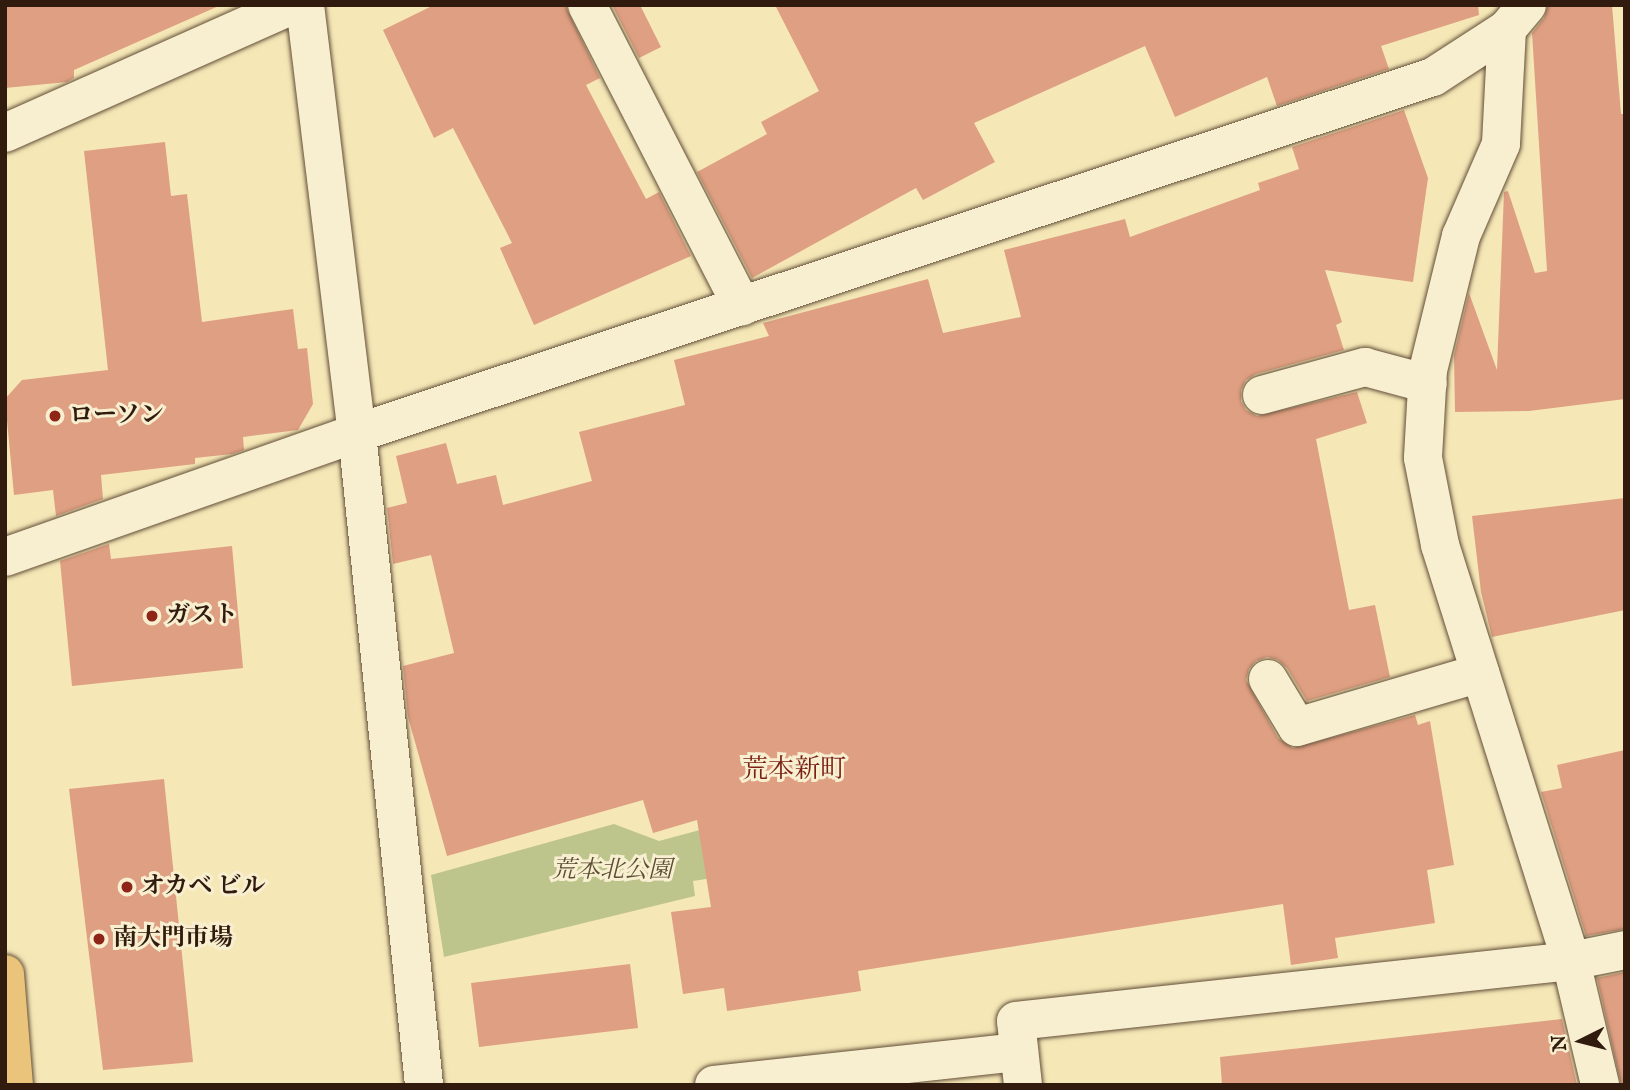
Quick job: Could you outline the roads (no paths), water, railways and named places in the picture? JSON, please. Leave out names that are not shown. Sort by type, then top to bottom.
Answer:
[{"type":"highway","points":[[5,974],[14,1085]]},
{"type":"street","points":[[5,133],[292,5]]},
{"type":"street","points":[[305,5],[356,433],[424,1085]]},
{"type":"street","points":[[587,5],[742,307]]},
{"type":"street","points":[[5,557],[356,433],[1433,77],[1517,17]]},
{"type":"street","points":[[1517,17],[1501,144],[1461,236],[1428,370],[1423,458],[1440,545],[1571,961],[1600,1085]]},
{"type":"street","points":[[1262,395],[1366,367],[1428,384]]},
{"type":"street","points":[[1268,679],[1297,727],[1480,673]]},
{"type":"street","points":[[714,1085],[1021,1068],[1016,1021],[1571,961],[1625,950]]},
{"type":"place","name":"ローソン","points":[[55,416]]},
{"type":"place","name":"ガスト","points":[[152,616]]},
{"type":"place","name":"オカベ ビル","points":[[127,887]]},
{"type":"place","name":"南大門市場","points":[[99,939]]},
{"type":"district","name":"荒本新町","points":[[794,770]]},
{"type":"park label","name":"荒本北公園","points":[[612,871]]}]
